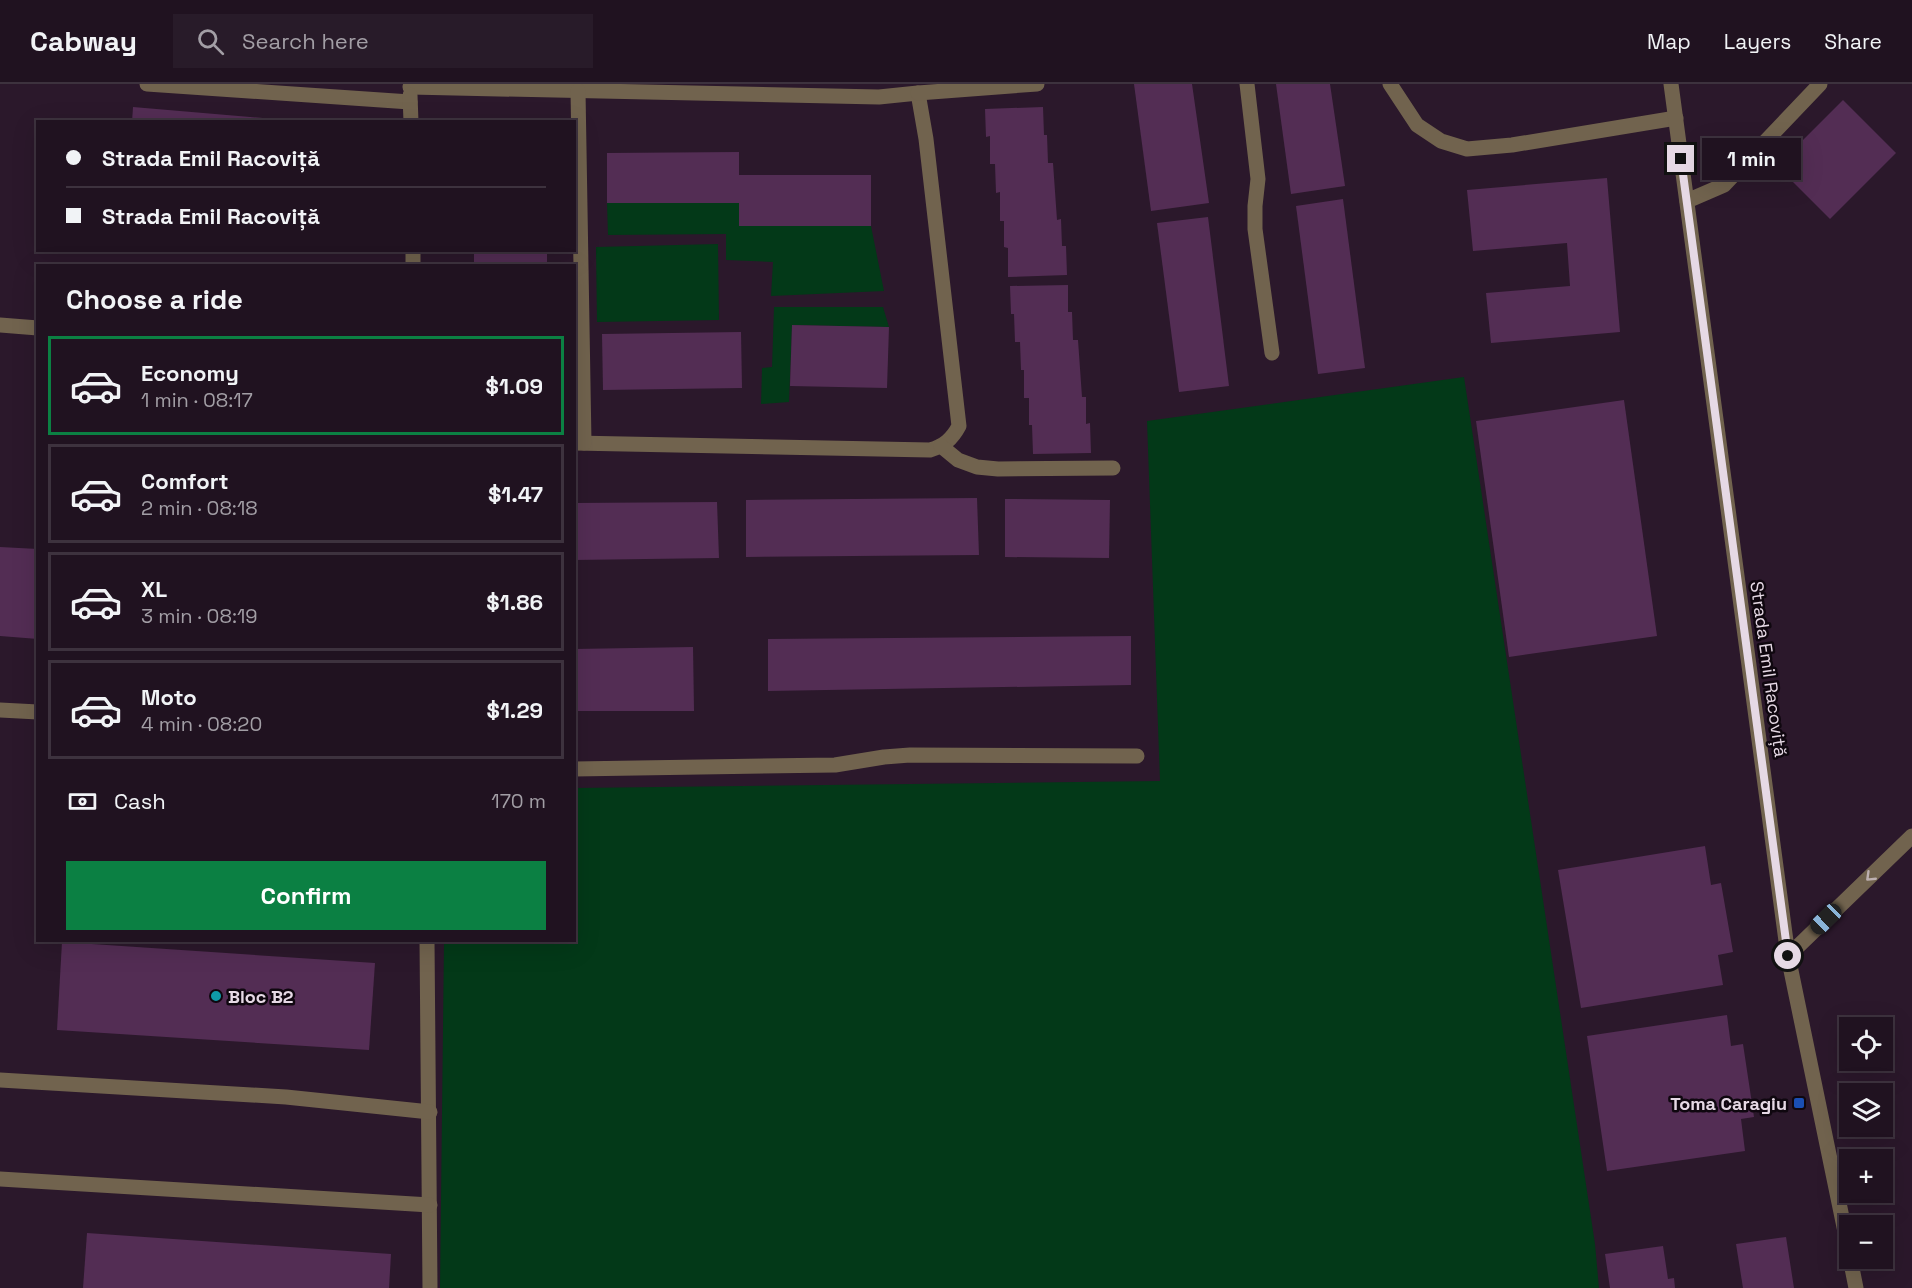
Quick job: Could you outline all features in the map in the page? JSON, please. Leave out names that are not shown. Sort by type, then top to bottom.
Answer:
[{"type":"street","points":[[147,84],[410,91],[879,97],[1037,84]]},
{"type":"street","points":[[1247,84],[1258,179],[1255,230],[1272,353]]},
{"type":"street","points":[[1390,84],[1417,124],[1441,141],[1467,148],[1512,145],[1676,118]]},
{"type":"street","name":"Strada Emil Racoviță","points":[[1671,84],[1788,956],[1841,1215]]},
{"type":"street","points":[[1687,201],[1724,185],[1820,84]]},
{"type":"street","points":[[410,91],[411,120]]},
{"type":"street","points":[[578,92],[579,443],[930,450],[941,446],[954,435],[959,426],[926,139],[918,93]]},
{"type":"street","points":[[0,325],[36,328]]},
{"type":"street","points":[[941,446],[958,460],[978,467],[998,469],[1113,468]]},
{"type":"street","points":[[0,710],[36,711]]},
{"type":"street","points":[[576,769],[835,765],[910,755],[1137,756]]},
{"type":"street","points":[[1788,956],[1912,836]]},
{"type":"street","points":[[426,942],[430,1112],[430,1288]]},
{"type":"street","points":[[0,1080],[286,1096],[430,1112]]},
{"type":"street","points":[[0,1179],[430,1205]]},
{"type":"street","name":"Strada Emil Racoviță","points":[[1852,1269],[1856,1288]]},
{"type":"green space","points":[[607,203],[739,203],[739,226],[871,226],[884,291],[771,296],[773,262],[726,260],[726,234],[608,235]]},
{"type":"green space","points":[[718,244],[719,320],[597,322],[596,247]]},
{"type":"green space","points":[[774,307],[883,307],[889,327],[792,325],[789,402],[761,404],[762,368],[772,367]]},
{"type":"green space","points":[[1464,377],[1595,1244],[1599,1288],[440,1288],[444,942],[576,942],[576,788],[1160,781],[1147,421]]},
{"type":"building","points":[[1134,84],[1192,84],[1209,203],[1151,211]]},
{"type":"building","points":[[1276,84],[1330,84],[1345,186],[1291,194]]},
{"type":"building","points":[[1843,100],[1896,153],[1830,219],[1777,166]]},
{"type":"building","points":[[133,107],[287,120],[132,120]]},
{"type":"building","points":[[1043,107],[1048,163],[1053,163],[1057,220],[1061,219],[1062,246],[1066,246],[1067,275],[1008,277],[1008,248],[1004,247],[1004,221],[1000,221],[1000,192],[996,193],[995,164],[990,164],[990,136],[986,137],[985,109]]},
{"type":"building","points":[[739,152],[739,175],[871,175],[871,226],[739,226],[739,203],[607,203],[607,153]]},
{"type":"building","points":[[1607,178],[1620,332],[1491,343],[1486,293],[1570,286],[1567,243],[1473,251],[1467,190]]},
{"type":"building","points":[[1343,199],[1365,368],[1318,374],[1296,206]]},
{"type":"building","points":[[1208,217],[1229,386],[1179,392],[1157,223]]},
{"type":"building","points":[[474,252],[547,252],[547,264],[474,264]]},
{"type":"building","points":[[1068,285],[1068,312],[1072,312],[1073,340],[1078,340],[1082,397],[1086,397],[1086,424],[1090,423],[1091,453],[1033,454],[1032,425],[1029,425],[1029,398],[1024,398],[1024,370],[1021,370],[1020,342],[1015,342],[1010,286]]},
{"type":"building","points":[[792,325],[889,327],[887,388],[790,386]]},
{"type":"building","points":[[741,332],[742,388],[603,390],[602,334]]},
{"type":"building","points":[[1624,400],[1657,636],[1509,657],[1476,421]]},
{"type":"building","points":[[977,498],[979,555],[746,557],[746,500]]},
{"type":"building","points":[[1005,499],[1110,500],[1109,558],[1005,557]]},
{"type":"building","points":[[717,502],[719,558],[576,560],[576,503]]},
{"type":"building","points":[[0,547],[36,549],[36,639],[0,636]]},
{"type":"building","points":[[1131,636],[1131,685],[768,691],[768,639]]},
{"type":"building","points":[[693,647],[694,711],[576,711],[576,649]]},
{"type":"building","points":[[1705,846],[1711,885],[1721,883],[1733,952],[1718,955],[1723,985],[1581,1008],[1558,870]]},
{"type":"building","name":"Bloc B2","points":[[62,942],[375,963],[369,1050],[57,1030]]},
{"type":"building","points":[[1727,1015],[1731,1046],[1743,1044],[1754,1117],[1741,1119],[1745,1151],[1607,1171],[1587,1036]]},
{"type":"building","points":[[87,1233],[391,1254],[389,1288],[83,1288]]},
{"type":"building","points":[[1786,1237],[1794,1288],[1743,1288],[1736,1244]]},
{"type":"building","points":[[1663,1246],[1668,1279],[1674,1278],[1675,1288],[1610,1288],[1605,1254]]},
{"type":"place","name":"Bloc B2","points":[[216,996]]},
{"type":"place","name":"Toma Caragiu","points":[[1799,1103]]},
{"type":"route","points":[[1681,159],[1788,956]]}]
